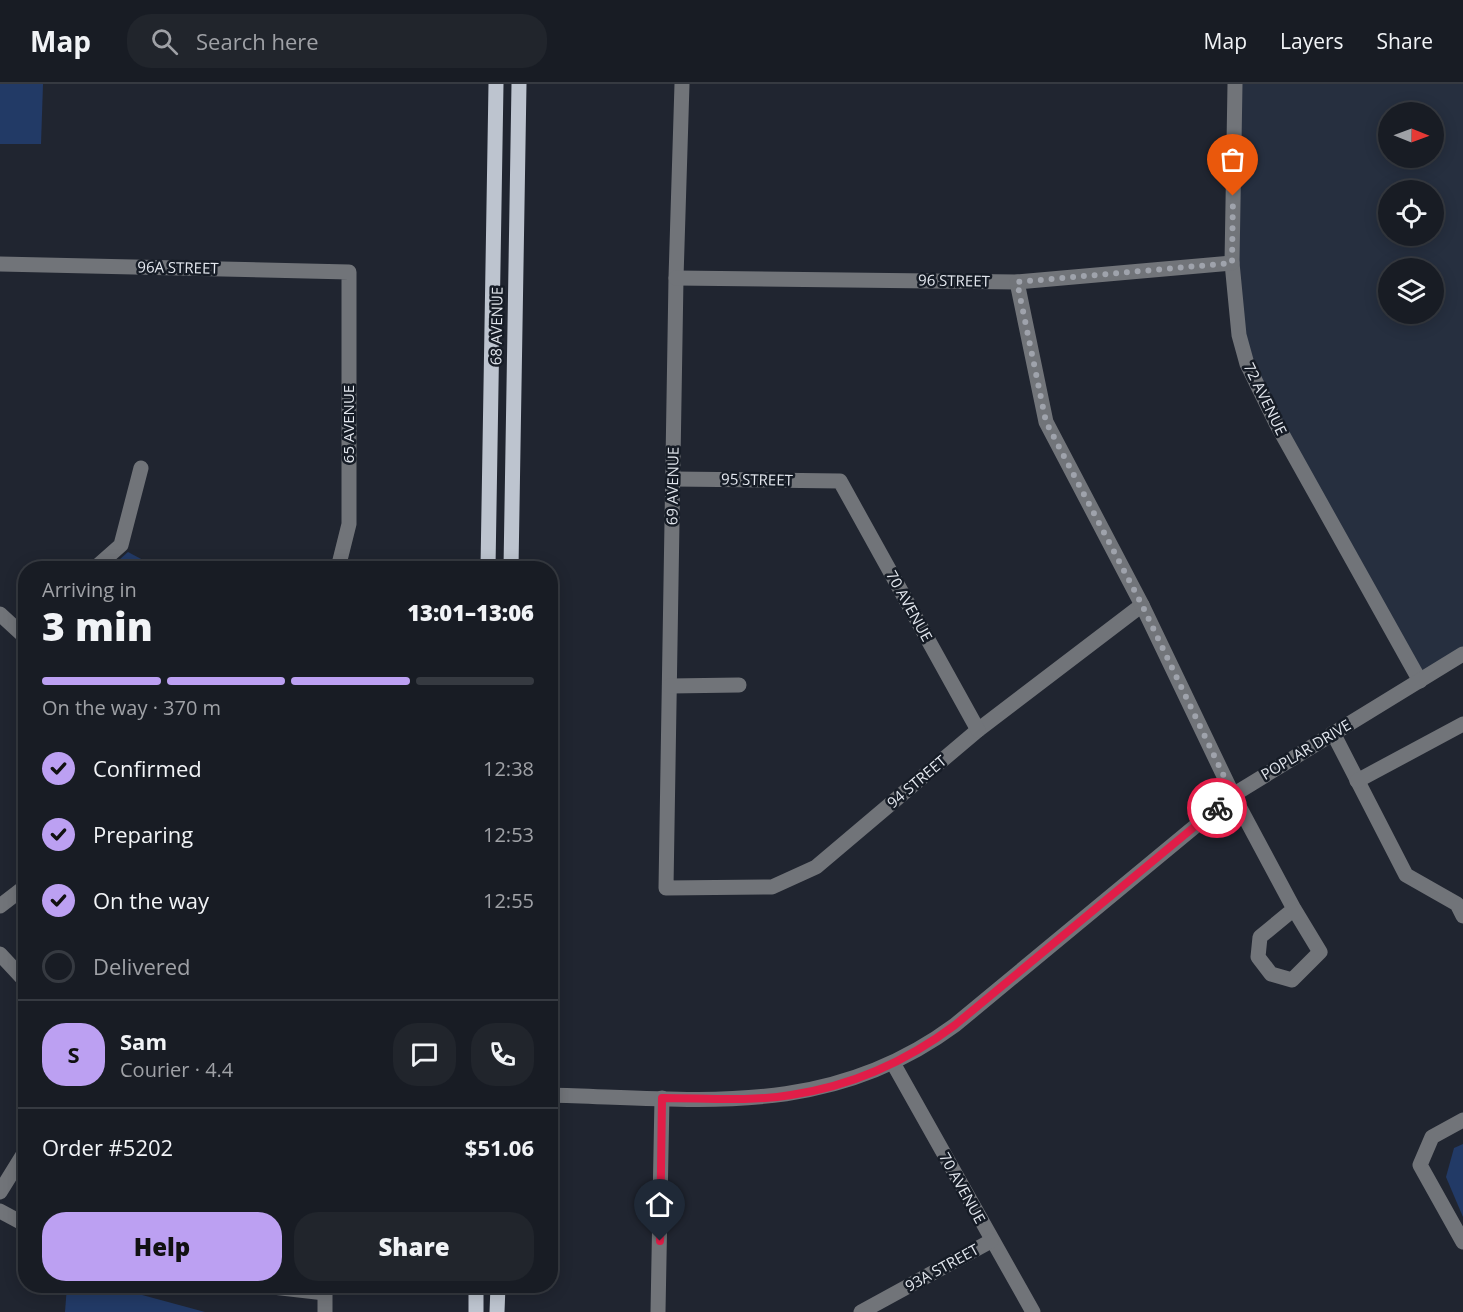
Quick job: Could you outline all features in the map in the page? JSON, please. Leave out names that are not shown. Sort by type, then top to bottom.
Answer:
[{"type":"main road","name":"68 AVENUE","points":[[488,561],[496,84]]},
{"type":"main road","name":"68 AVENUE","points":[[511,561],[519,84]]},
{"type":"main road","points":[[476,1293],[476,1312]]},
{"type":"main road","points":[[497,1312],[498,1293]]},
{"type":"street","name":"69 AVENUE","points":[[666,888],[676,278],[682,84]]},
{"type":"street","name":"72 AVENUE","points":[[1235,84],[1232,263],[1239,335],[1246,364],[1276,423],[1420,681]]},
{"type":"street","name":"96 STREET","points":[[676,278],[1017,282],[1232,263]]},
{"type":"street","name":"96A STREET","points":[[0,264],[349,272],[349,279]]},
{"type":"street","name":"65 AVENUE","points":[[340,561],[349,524],[349,279]]},
{"type":"street","points":[[1017,282],[1046,422],[1142,605],[1233,795],[1294,909],[1320,952],[1292,980],[1271,974],[1258,957],[1260,937],[1294,909]]},
{"type":"street","points":[[103,561],[120,545],[141,468]]},
{"type":"street","name":"95 STREET","points":[[673,479],[840,481]]},
{"type":"street","name":"70 AVENUE","points":[[840,481],[978,730]]},
{"type":"street","name":"94 STREET","points":[[666,888],[772,887],[816,867],[978,730],[1142,605]]},
{"type":"street","points":[[0,614],[18,630]]},
{"type":"street","name":"POPLAR DRIVE","points":[[558,1095],[753,1099],[792,1095],[843,1083],[917,1051],[955,1025],[1233,795],[1463,654]]},
{"type":"street","points":[[670,686],[739,685]]},
{"type":"street","points":[[1358,781],[1463,724]]},
{"type":"street","points":[[1333,733],[1406,875],[1457,904],[1463,916]]},
{"type":"street","points":[[0,906],[18,892]]},
{"type":"street","points":[[0,954],[18,973]]},
{"type":"street","name":"70 AVENUE","points":[[892,1063],[1033,1312]]},
{"type":"street","points":[[658,1312],[662,1098]]},
{"type":"street","points":[[1463,1120],[1432,1137],[1420,1165],[1463,1242]]},
{"type":"street","points":[[0,1192],[18,1163]]},
{"type":"street","points":[[0,1211],[18,1221]]},
{"type":"street","name":"93A STREET","points":[[861,1312],[991,1241]]},
{"type":"shaded area","points":[[0,84],[43,84],[41,144],[0,144]]},
{"type":"shaded area","points":[[1235,84],[1463,84],[1463,654],[1420,681],[1276,423],[1239,335]]},
{"type":"shaded area","points":[[128,552],[145,561],[118,561]]},
{"type":"shaded area","points":[[1463,1144],[1463,1217],[1446,1177],[1454,1148]]},
{"type":"shaded area","points":[[66,1293],[135,1293],[205,1312],[65,1312]]},
{"type":"way so far","points":[[1217,808],[1233,795],[1142,605],[1046,422],[1017,282],[1232,263],[1233,196]]},
{"type":"route","points":[[660,1241],[662,1098],[753,1099],[792,1095],[866,1075],[917,1051],[955,1025],[1217,808]]}]
